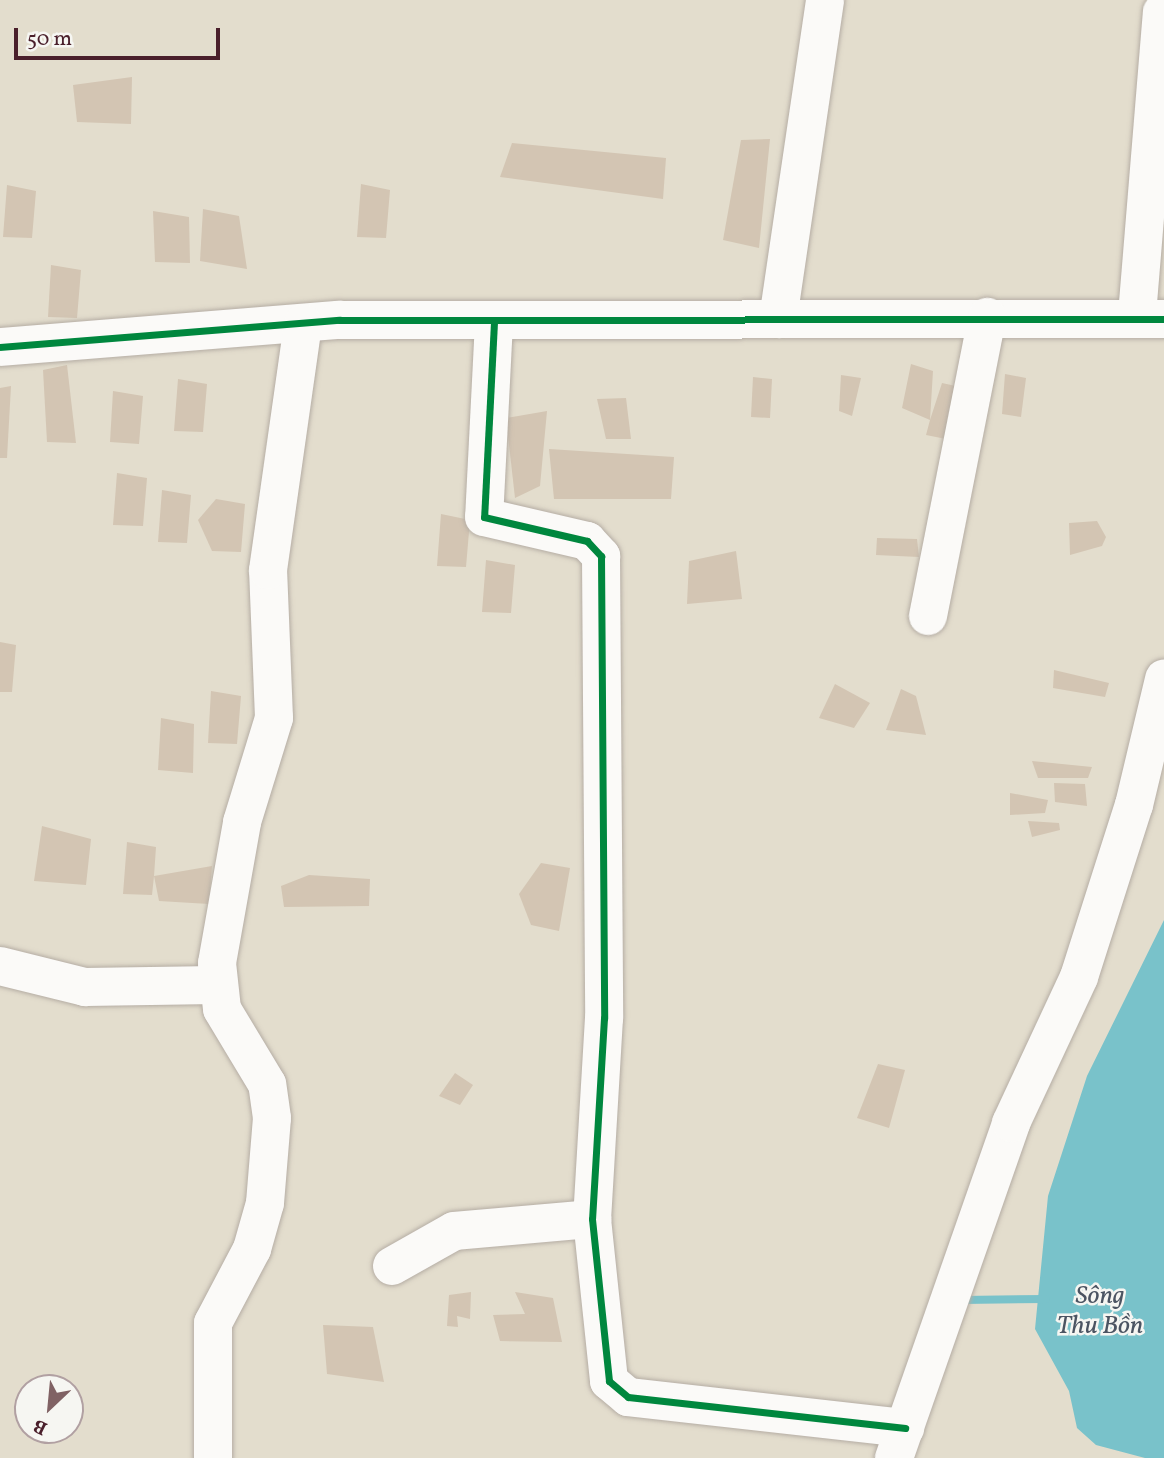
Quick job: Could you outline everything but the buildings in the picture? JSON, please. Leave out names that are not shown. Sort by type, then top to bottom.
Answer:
[{"type":"street","points":[[778,319],[825,0]]},
{"type":"street","points":[[0,346],[303,323],[1151,317],[1162,12]]},
{"type":"street","points":[[928,615],[987,317]]},
{"type":"street","points":[[494,322],[484,517],[587,541],[601,556],[604,1018],[592,1219],[609,1381],[618,1393],[895,1434],[1011,1123],[1079,977],[1134,804],[1164,679]]},
{"type":"street","points":[[212,1458],[213,1323],[219,1301],[252,1249],[265,1203],[272,1118],[267,1084],[222,1009],[216,985],[243,822],[274,718],[268,570],[303,323]]},
{"type":"street","points":[[0,966],[85,987],[216,985]]},
{"type":"street","points":[[392,1266],[454,1231],[592,1219]]},
{"type":"water","name":"Sông Thu Bồn","points":[[1164,920],[1164,1458],[1145,1458],[1096,1445],[1077,1428],[1069,1391],[1035,1329],[1048,1196],[1087,1076]]},
{"type":"waterway","points":[[962,1300],[1046,1299]]},
{"type":"cycle path","points":[[0,347],[339,320],[1164,319]]},
{"type":"cycle path","points":[[494,322],[484,517],[587,541],[601,556],[604,1018],[592,1219],[609,1381],[628,1397],[905,1428]]}]
